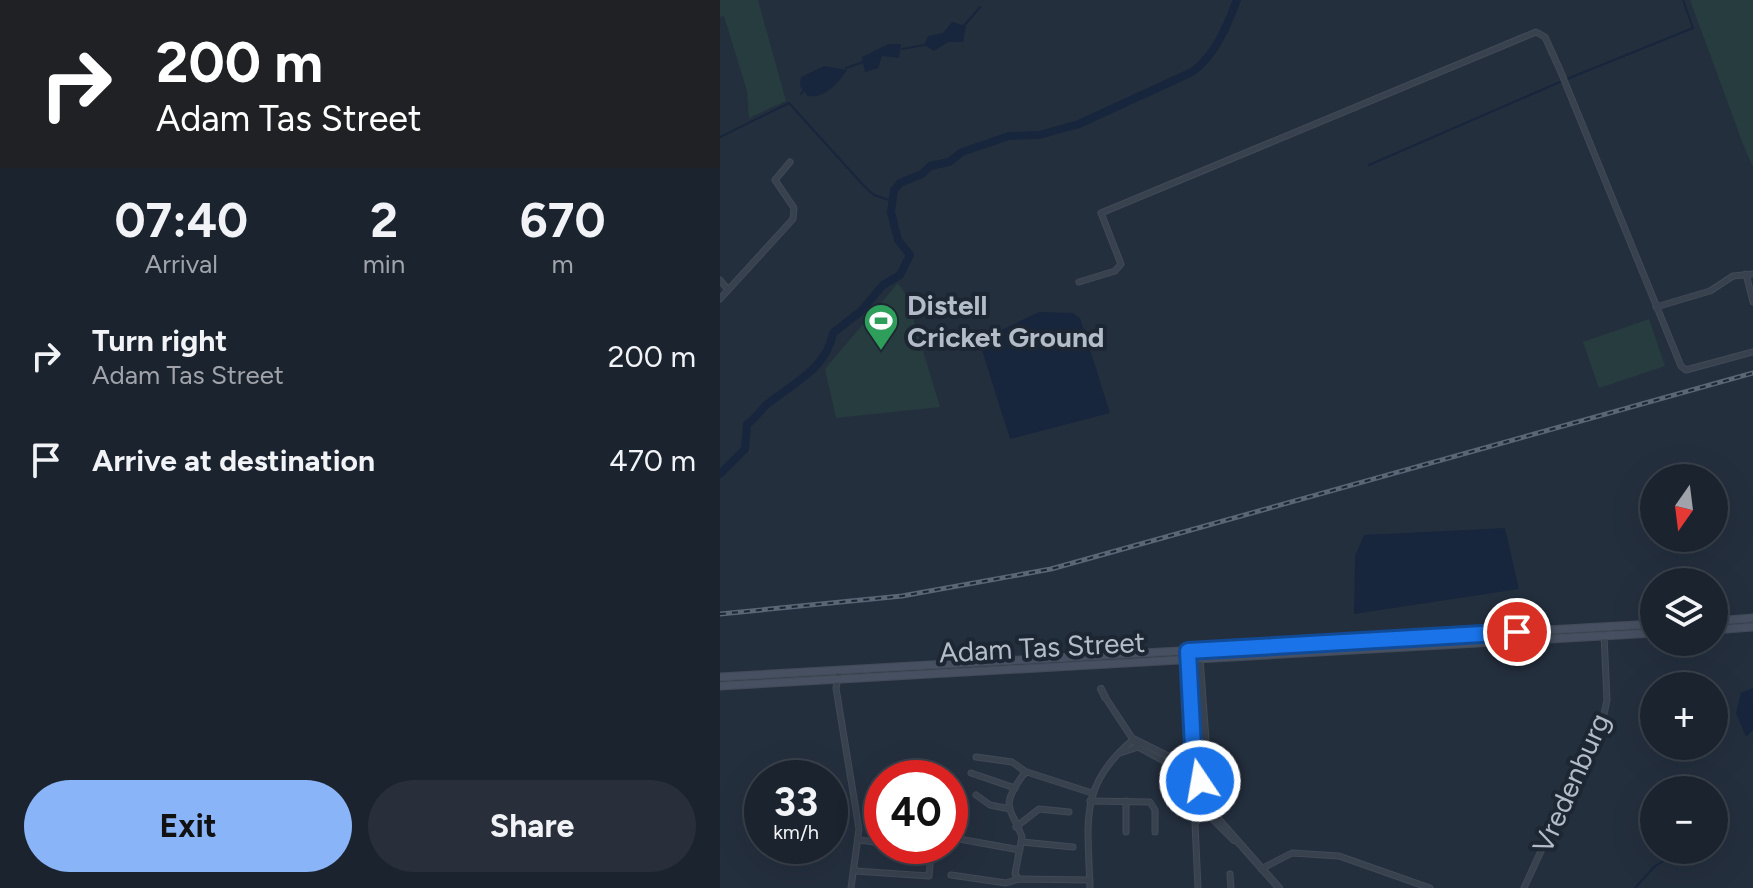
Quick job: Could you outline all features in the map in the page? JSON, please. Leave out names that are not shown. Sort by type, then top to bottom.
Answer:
[{"type":"main road","points":[[1728,620],[1753,618]]},
{"type":"main road","name":"Adam Tas Street","points":[[1603,632],[1640,626]]},
{"type":"main road","points":[[1728,629],[1753,627]]},
{"type":"main road","name":"Adam Tas Street","points":[[720,686],[1200,655],[1603,632],[1640,633]]},
{"type":"main road","name":"Adam Tas Street","points":[[720,677],[835,679]]},
{"type":"street","points":[[1079,282],[1115,271],[1121,264],[1101,213],[1534,32],[1545,37],[1656,307],[1686,370],[1753,352]]},
{"type":"street","points":[[720,299],[793,219],[794,208],[775,180],[790,162]]},
{"type":"street","points":[[1656,307],[1710,291],[1728,277],[1750,274],[1753,302]]},
{"type":"street","points":[[720,280],[728,290]]},
{"type":"street","name":"Vredenburg","points":[[1524,888],[1604,714],[1607,700],[1603,632]]},
{"type":"street","points":[[1198,888],[1195,823],[1207,811],[1211,767],[1207,760],[1200,655]]},
{"type":"street","points":[[1189,656],[1193,747],[1189,765],[1191,776],[1207,811],[1279,888]]},
{"type":"street","points":[[835,679],[859,840],[851,888]]},
{"type":"street","points":[[1101,689],[1138,747],[1191,776],[1204,780],[1210,775]]},
{"type":"street","points":[[1134,739],[1189,765]]},
{"type":"street","points":[[1090,888],[1092,793],[1099,774],[1134,739]]},
{"type":"street","points":[[1116,754],[1138,747]]},
{"type":"street","points":[[976,757],[1012,762],[1026,772],[1042,774],[1092,793]]},
{"type":"street","points":[[1189,765],[1199,757],[1207,760]]},
{"type":"street","points":[[1019,879],[1015,874],[1022,842],[1010,809],[1015,788],[1026,772]]},
{"type":"street","points":[[971,773],[1015,788]]},
{"type":"street","points":[[976,795],[990,805],[1010,809]]},
{"type":"street","points":[[1090,801],[1145,801],[1154,806],[1155,832]]},
{"type":"street","points":[[1126,801],[1126,832]]},
{"type":"street","points":[[1016,827],[1039,809],[1069,812]]},
{"type":"street","points":[[859,840],[864,841]]},
{"type":"street","points":[[968,841],[1020,850]]},
{"type":"street","points":[[1022,842],[1073,847]]},
{"type":"street","points":[[1261,869],[1286,854],[1339,856],[1430,888]]},
{"type":"street","points":[[855,871],[929,876],[930,864]]},
{"type":"street","points":[[1230,874],[1231,888]]},
{"type":"street","points":[[951,875],[1006,883],[1019,879],[1090,880]]},
{"type":"green space","points":[[720,0],[758,0],[786,101],[749,118],[747,91],[724,16],[720,17]]},
{"type":"green space","points":[[1690,0],[1753,0],[1753,167],[1743,144]]},
{"type":"green space","name":"Distell Cricket Ground","points":[[898,283],[906,295],[940,407],[836,418],[825,369]]},
{"type":"green space","points":[[1649,319],[1665,366],[1599,388],[1583,342]]},
{"type":"water","points":[[952,22],[966,26],[963,42],[948,42],[934,51],[924,45],[928,36],[943,33]]},
{"type":"water","points":[[888,44],[901,44],[899,58],[882,56],[878,68],[865,72],[862,57]]},
{"type":"water","points":[[824,66],[847,70],[825,93],[808,96],[800,86],[801,77]]},
{"type":"water","points":[[1039,312],[1073,313],[1080,318],[1110,413],[1010,439],[979,341]]},
{"type":"water","points":[[1505,528],[1519,589],[1354,614],[1355,556],[1364,535]]},
{"type":"water","points":[[1753,688],[1753,730],[1746,737],[1736,713],[1741,693]]},
{"type":"waterway","points":[[720,474],[745,449],[747,424],[767,404],[809,373],[824,355],[833,333],[861,311],[883,285],[900,275],[910,255],[898,240],[891,212],[894,190],[900,183],[922,174],[930,166],[949,162],[962,152],[1009,136],[1039,135],[1079,124],[1192,72],[1214,49],[1237,0]]},
{"type":"waterway","points":[[1567,79],[1693,28],[1683,0]]},
{"type":"waterway","points":[[964,26],[980,7]]},
{"type":"waterway","points":[[902,49],[924,45]]},
{"type":"waterway","points":[[846,68],[863,62]]},
{"type":"waterway","points":[[1369,165],[1562,81]]},
{"type":"waterway","points":[[720,137],[789,103],[864,186],[874,195],[892,201]]},
{"type":"waterway","points":[[1635,888],[1658,864]]},
{"type":"railway","points":[[720,614],[902,596],[1051,569],[1753,373]]},
{"type":"place","name":"Distell Cricket Ground","points":[[881,352]]},
{"type":"route","points":[[1200,781],[1192,778],[1188,769],[1193,747],[1188,651],[1517,632]]}]
